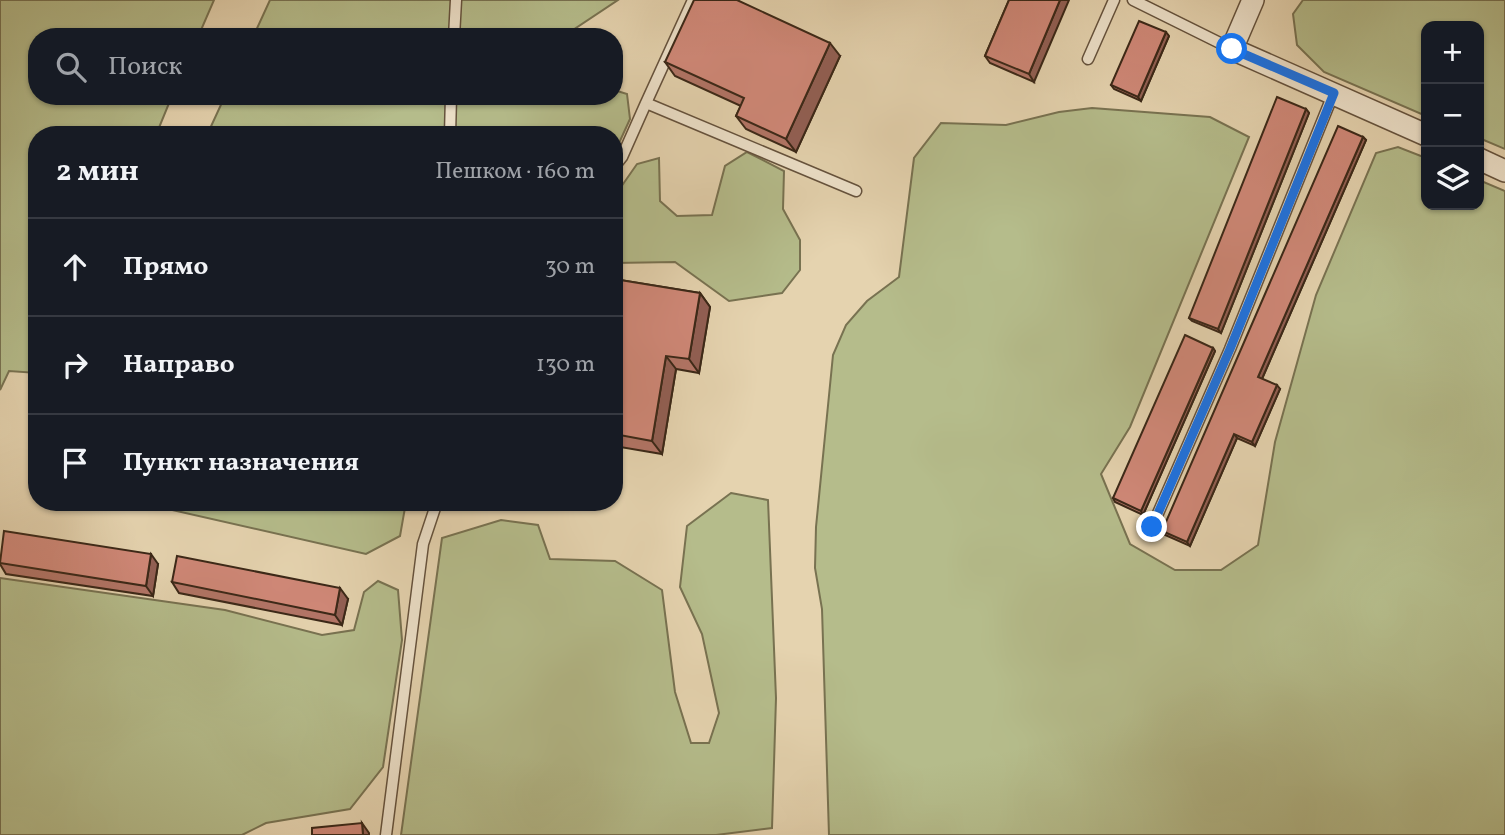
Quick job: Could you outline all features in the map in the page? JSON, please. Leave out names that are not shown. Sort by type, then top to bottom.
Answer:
[{"type":"street","points":[[1252,0],[1232,49],[1421,133]]},
{"type":"street","points":[[1484,161],[1505,171]]},
{"type":"lane","points":[[454,28],[456,0]]},
{"type":"lane","points":[[623,154],[693,0]]},
{"type":"lane","points":[[1088,59],[1114,0]]},
{"type":"lane","points":[[1133,0],[1232,49]]},
{"type":"lane","points":[[1152,527],[1230,349],[1334,93]]},
{"type":"lane","points":[[646,103],[856,191]]},
{"type":"lane","points":[[450,126],[452,105]]},
{"type":"lane","points":[[386,835],[423,544],[434,511]]},
{"type":"green space","points":[[0,0],[214,0],[202,28],[28,28],[28,105],[168,105],[160,126],[28,126],[28,372],[9,371],[0,390]]},
{"type":"green space","points":[[270,0],[618,0],[576,28],[257,28]]},
{"type":"green space","points":[[1303,0],[1505,0],[1505,149],[1484,140],[1484,21],[1421,21],[1421,114],[1324,72],[1297,45],[1293,14]]},
{"type":"green space","points":[[623,93],[627,94],[630,119],[623,134],[623,126],[211,126],[221,105],[623,105]]},
{"type":"green space","points":[[1092,108],[1210,117],[1249,137],[1130,427],[1101,474],[1130,544],[1175,570],[1221,570],[1258,545],[1275,442],[1316,295],[1376,153],[1398,147],[1421,156],[1421,210],[1484,210],[1484,182],[1505,191],[1505,835],[829,835],[822,609],[815,568],[816,527],[833,355],[846,325],[867,301],[899,277],[914,158],[941,123],[1006,125],[1059,112]]},
{"type":"green space","points":[[747,152],[784,171],[783,209],[800,240],[800,270],[782,293],[729,301],[675,262],[623,263],[623,184],[637,164],[659,158],[660,201],[677,216],[712,215],[725,166]]},
{"type":"green space","points":[[731,493],[768,500],[776,698],[772,828],[716,835],[401,835],[442,538],[501,520],[538,525],[550,559],[615,561],[662,590],[675,692],[691,743],[709,743],[719,713],[702,634],[680,587],[687,526]]},
{"type":"green space","points":[[177,511],[404,511],[400,536],[366,554]]},
{"type":"green space","points":[[0,578],[225,610],[322,635],[354,630],[364,592],[378,581],[398,590],[402,640],[383,767],[350,809],[266,823],[242,835],[0,835]]},
{"type":"building","points":[[694,0],[737,0],[830,43],[786,139],[736,116],[744,98],[665,62]]},
{"type":"building","points":[[1009,0],[1060,0],[1029,74],[985,56]]},
{"type":"building","points":[[1139,21],[1166,32],[1138,97],[1111,85]]},
{"type":"building","points":[[1277,97],[1306,109],[1218,329],[1189,318]]},
{"type":"building","points":[[1338,126],[1363,137],[1258,377],[1277,385],[1252,442],[1234,434],[1187,542],[1162,531]]},
{"type":"building","points":[[623,280],[700,293],[689,359],[666,356],[652,441],[623,436]]},
{"type":"building","points":[[1185,335],[1213,348],[1141,511],[1113,498]]},
{"type":"building","points":[[4,531],[151,554],[146,586],[0,563]]},
{"type":"building","points":[[177,556],[340,588],[335,615],[172,582]]},
{"type":"building","points":[[362,823],[363,835],[312,835],[312,828]]},
{"type":"route","points":[[1152,527],[1230,349],[1334,93],[1232,49]]}]
